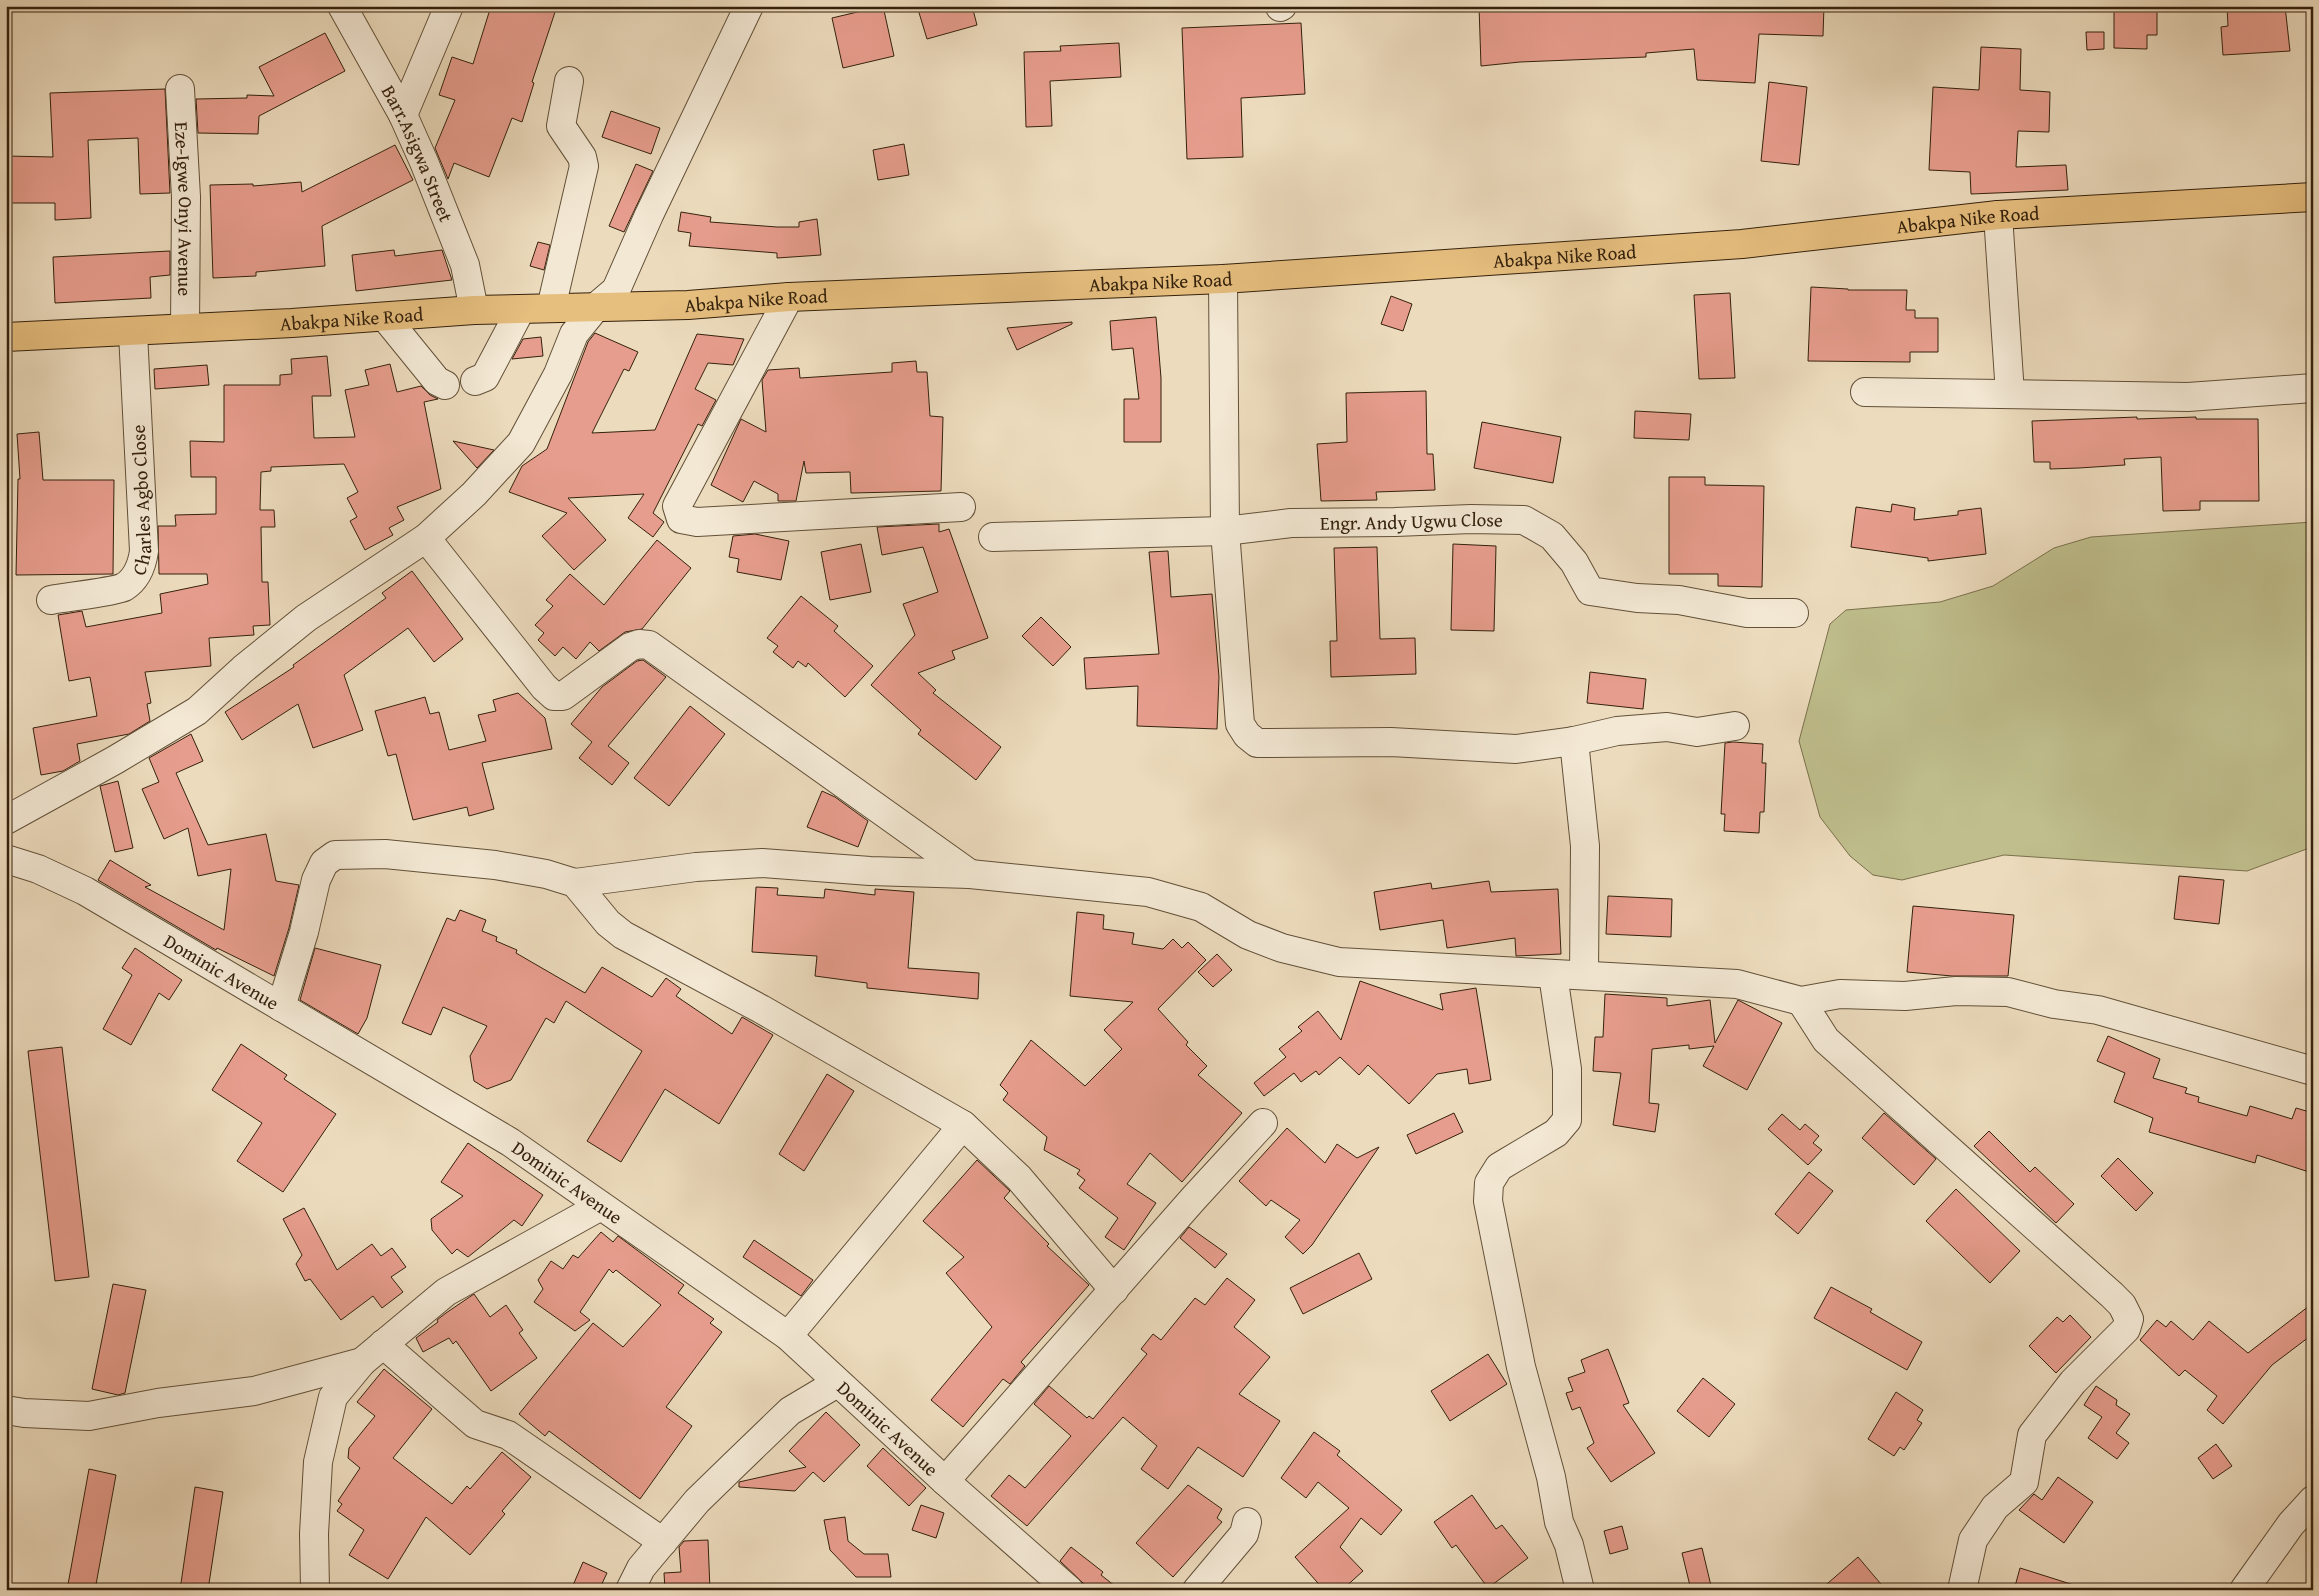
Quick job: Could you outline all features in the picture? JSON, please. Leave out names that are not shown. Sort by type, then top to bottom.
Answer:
[{"type":"main road","name":"Abakpa Nike Road","points":[[6,337],[133,332],[474,310],[688,304],[789,297],[1223,279],[1742,244],[1998,215],[2313,197]]},
{"type":"street","name":"Barr.Asigwa Street","points":[[342,6],[403,115],[424,162],[465,265],[474,310]]},
{"type":"street","points":[[403,115],[449,6]]},
{"type":"street","points":[[6,820],[197,712],[243,669],[306,618],[426,538],[474,494],[521,443],[558,374],[574,334],[596,307],[616,290],[649,215],[753,8]]},
{"type":"street","points":[[551,308],[584,166],[582,157],[561,126],[569,81]]},
{"type":"street","name":"Eze-Igwe Onyi Avenue","points":[[180,89],[186,196],[185,328]]},
{"type":"street","points":[[1998,215],[2010,394]]},
{"type":"street","points":[[1223,279],[1225,531],[1240,724],[1246,736],[1257,743],[1390,742],[1516,749],[1574,741],[1617,731],[1667,727],[1698,732],[1736,726]]},
{"type":"street","points":[[789,297],[677,506],[682,519],[698,522],[961,507]]},
{"type":"street","points":[[475,381],[485,377],[521,309]]},
{"type":"street","points":[[385,317],[437,381],[445,385]]},
{"type":"street","name":"Charles Agbo Close","points":[[52,600],[123,588],[134,578],[142,566],[144,551],[133,332]]},
{"type":"street","points":[[1865,392],[2188,397],[2313,388]]},
{"type":"street","name":"Engr. Andy Ugwu Close","points":[[993,537],[1225,531],[1291,523],[1471,519],[1524,520],[1552,536],[1574,562],[1590,592],[1679,600],[1747,613],[1794,613]]},
{"type":"street","points":[[426,538],[544,687],[554,696],[563,696],[630,647],[639,644],[650,644],[970,874]]},
{"type":"street","points":[[1574,741],[1585,846],[1584,975]]},
{"type":"street","points":[[281,1007],[304,932],[316,880],[324,863],[335,855],[385,854],[496,865],[546,874],[575,883],[696,867],[762,863],[870,871],[970,874],[1148,892],[1201,907],[1248,935],[1282,948],[1339,962],[1737,984],[1801,1001],[1840,994],[1905,996],[1956,991],[2008,992],[2054,1004],[2098,1010],[2313,1071]]},
{"type":"street","name":"Dominic Avenue","points":[[6,858],[38,869],[84,892],[510,1142],[788,1336],[945,1482],[1069,1590]]},
{"type":"street","points":[[575,883],[608,923],[623,935],[761,1009],[962,1125],[1020,1178],[1114,1290]]},
{"type":"street","points":[[1553,975],[1567,1069],[1567,1120],[1556,1133],[1499,1167],[1489,1183],[1488,1201],[1521,1367],[1551,1477],[1559,1522],[1584,1587]]},
{"type":"street","points":[[1801,1001],[1826,1040],[2112,1295],[2122,1305],[2129,1318],[2126,1330],[2073,1382],[2032,1435],[2024,1482],[1995,1507],[1973,1540],[1962,1590]]},
{"type":"street","points":[[945,1482],[1194,1198],[1263,1123]]},
{"type":"street","points":[[788,1336],[962,1125]]},
{"type":"street","points":[[315,1590],[314,1534],[318,1462],[334,1397],[362,1362],[446,1292],[601,1206]]},
{"type":"street","points":[[383,1344],[475,1424],[508,1435],[663,1542]]},
{"type":"street","points":[[6,1410],[24,1414],[89,1416],[158,1403],[254,1391],[362,1362]]},
{"type":"street","points":[[630,1590],[641,1568],[698,1501],[790,1411],[837,1383]]},
{"type":"street","points":[[2244,1590],[2291,1524],[2313,1500]]},
{"type":"street","points":[[1197,1590],[1244,1534],[1247,1522]]},
{"type":"shaded area","points":[[2313,522],[2312,847],[2247,871],[2004,855],[1902,880],[1873,875],[1850,856],[1820,817],[1799,741],[1830,624],[1846,610],[1940,602],[1993,586],[2054,548],[2091,537]]},
{"type":"building","points":[[491,6],[557,6],[532,82],[534,83],[522,122],[512,118],[489,177],[454,163],[448,179],[435,148],[455,100],[439,95],[452,57],[473,64]]},
{"type":"building","points":[[883,6],[894,56],[843,68],[832,18]]},
{"type":"building","points":[[917,6],[972,6],[977,25],[927,39]]},
{"type":"building","points":[[1479,6],[1824,6],[1823,36],[1759,34],[1755,83],[1697,80],[1694,49],[1646,53],[1646,57],[1520,62],[1481,66]]},
{"type":"building","points":[[2114,6],[2157,6],[2157,35],[2147,35],[2147,49],[2114,48]]},
{"type":"building","points":[[2227,6],[2285,6],[2290,51],[2223,55],[2221,27],[2228,26]]},
{"type":"building","points":[[1301,23],[1305,94],[1241,98],[1243,157],[1187,159],[1182,28]]},
{"type":"building","points":[[2086,32],[2104,32],[2104,49],[2087,50]]},
{"type":"building","points":[[325,33],[345,71],[259,116],[258,134],[198,133],[196,99],[247,98],[247,95],[274,96],[259,67]]},
{"type":"building","points":[[1119,43],[1121,77],[1050,81],[1052,126],[1026,127],[1024,52],[1061,51],[1060,46]]},
{"type":"building","points":[[1981,47],[2021,49],[2020,90],[2050,92],[2049,132],[2018,131],[2016,167],[2066,165],[2068,190],[1971,194],[1970,172],[1929,170],[1933,87],[1979,90]]},
{"type":"building","points":[[1769,82],[1807,87],[1799,165],[1761,161]]},
{"type":"building","points":[[165,89],[170,193],[140,194],[138,138],[88,140],[91,218],[55,220],[55,203],[6,203],[6,156],[53,157],[50,93]]},
{"type":"building","points":[[611,111],[660,128],[651,154],[602,137]]},
{"type":"building","points":[[904,144],[909,175],[878,180],[873,150]]},
{"type":"building","points":[[395,145],[413,180],[322,226],[325,266],[256,272],[256,276],[213,278],[210,185],[253,184],[253,186],[301,182],[302,192]]},
{"type":"building","points":[[636,164],[653,171],[624,232],[609,226]]},
{"type":"building","points":[[681,212],[711,217],[710,222],[777,227],[799,227],[799,222],[817,219],[821,255],[777,258],[777,253],[689,246],[691,233],[678,231]]},
{"type":"building","points":[[538,242],[550,245],[544,270],[530,266]]},
{"type":"building","points":[[394,250],[395,256],[442,250],[452,280],[356,291],[352,255]]},
{"type":"building","points":[[170,251],[170,275],[150,277],[151,298],[55,303],[53,257]]},
{"type":"building","points":[[1811,287],[1848,290],[1907,290],[1906,310],[1915,310],[1915,318],[1938,318],[1938,352],[1910,352],[1910,362],[1808,361]]},
{"type":"building","points":[[1730,293],[1735,378],[1699,379],[1694,295]]},
{"type":"building","points":[[1391,296],[1412,304],[1403,331],[1381,324]]},
{"type":"building","points":[[1156,317],[1161,378],[1161,442],[1124,442],[1124,399],[1139,399],[1133,348],[1112,350],[1110,321]]},
{"type":"building","points":[[1072,322],[1072,324],[1017,350],[1007,328]]},
{"type":"building","points":[[595,333],[638,352],[629,371],[624,369],[592,433],[655,430],[697,334],[744,339],[733,365],[708,363],[695,389],[716,400],[702,426],[698,424],[653,513],[664,522],[653,537],[628,518],[644,494],[568,498],[606,540],[574,570],[542,536],[567,513],[509,492],[522,466],[547,449],[588,342]]},
{"type":"building","points":[[541,337],[543,356],[512,359],[523,339]]},
{"type":"building","points":[[327,356],[331,396],[312,396],[314,438],[355,437],[345,390],[369,385],[365,370],[390,364],[397,392],[421,386],[430,395],[438,399],[424,402],[441,489],[397,507],[404,520],[389,528],[393,535],[365,550],[350,521],[357,517],[347,498],[358,492],[344,464],[271,467],[271,471],[261,472],[260,510],[274,510],[275,527],[261,527],[262,582],[268,582],[270,625],[253,626],[254,635],[209,638],[211,666],[145,672],[151,703],[147,704],[150,721],[129,734],[77,744],[80,761],[63,771],[41,775],[33,728],[97,716],[90,677],[69,681],[58,615],[82,611],[86,627],[162,613],[160,594],[208,584],[207,574],[159,574],[158,526],[176,526],[175,515],[216,514],[216,477],[191,477],[190,441],[224,442],[224,385],[280,385],[280,375],[292,374],[291,359]]},
{"type":"building","points":[[916,361],[917,372],[927,372],[930,416],[943,417],[941,491],[851,493],[850,472],[806,473],[804,461],[796,501],[778,501],[778,494],[754,481],[743,502],[711,485],[741,419],[766,432],[762,380],[768,370],[799,368],[800,378],[892,372],[892,363]]},
{"type":"building","points":[[207,365],[209,385],[155,389],[154,369]]},
{"type":"building","points":[[1426,391],[1427,454],[1433,454],[1435,490],[1376,492],[1377,500],[1321,501],[1317,444],[1347,442],[1346,393]]},
{"type":"building","points":[[1635,411],[1691,414],[1689,440],[1634,438]]},
{"type":"building","points":[[2137,417],[2137,419],[2196,417],[2196,419],[2258,419],[2259,501],[2200,501],[2200,510],[2163,511],[2161,457],[2124,459],[2125,465],[2079,468],[2050,469],[2050,462],[2034,462],[2032,421]]},
{"type":"building","points":[[1482,422],[1561,437],[1553,483],[1474,468]]},
{"type":"building","points":[[39,432],[43,480],[114,480],[113,574],[16,575],[18,479],[20,479],[17,434]]},
{"type":"building","points":[[453,441],[494,450],[477,468]]},
{"type":"building","points":[[1669,477],[1705,477],[1705,485],[1764,486],[1762,587],[1718,586],[1718,574],[1669,574]]},
{"type":"building","points":[[1892,504],[1915,508],[1914,520],[1958,515],[1958,511],[1981,508],[1986,554],[1928,561],[1928,558],[1851,547],[1856,507],[1891,512]]},
{"type":"building","points":[[939,524],[939,532],[949,529],[988,638],[952,651],[955,659],[918,673],[936,690],[933,693],[1001,747],[976,780],[918,734],[921,730],[871,685],[915,635],[903,604],[938,592],[923,547],[882,555],[877,527]]},
{"type":"building","points":[[755,534],[789,541],[781,580],[737,572],[739,559],[729,557],[733,536]]},
{"type":"building","points":[[657,540],[691,568],[642,629],[625,632],[599,651],[590,642],[576,659],[563,647],[555,656],[538,640],[544,633],[535,625],[553,606],[546,600],[570,574],[604,605]]},
{"type":"building","points":[[861,544],[871,592],[830,600],[821,552]]},
{"type":"building","points":[[1453,544],[1496,546],[1494,631],[1451,630]]},
{"type":"building","points":[[1377,547],[1380,639],[1415,638],[1416,674],[1331,677],[1330,641],[1337,641],[1334,548]]},
{"type":"building","points":[[1168,551],[1171,597],[1212,594],[1219,677],[1217,729],[1137,726],[1138,686],[1086,689],[1084,658],[1159,654],[1149,552]]},
{"type":"building","points":[[412,571],[463,639],[434,662],[408,628],[344,675],[363,730],[313,748],[298,704],[242,740],[225,712],[294,667],[293,665],[386,598],[382,593]]},
{"type":"building","points":[[801,596],[838,626],[834,631],[873,666],[845,697],[808,663],[806,667],[798,661],[793,668],[773,652],[778,646],[767,638]]},
{"type":"building","points":[[1041,617],[1071,647],[1053,666],[1022,636]]},
{"type":"building","points":[[643,660],[666,677],[608,746],[629,763],[612,785],[579,758],[592,742],[571,724],[602,687],[637,661]]},
{"type":"building","points":[[1590,672],[1646,679],[1643,709],[1587,703]]},
{"type":"building","points":[[518,693],[545,718],[552,749],[482,763],[494,809],[469,816],[467,807],[413,820],[396,754],[388,756],[375,711],[425,697],[430,714],[439,712],[449,750],[486,741],[478,715],[496,711],[493,700]]},
{"type":"building","points":[[690,706],[725,734],[669,806],[634,778]]},
{"type":"building","points":[[191,734],[203,761],[176,773],[208,845],[266,834],[276,881],[299,885],[289,928],[274,976],[217,948],[216,950],[98,880],[110,860],[151,885],[145,887],[224,930],[231,869],[198,876],[188,828],[164,839],[142,789],[159,782],[149,758]]},
{"type":"building","points":[[1725,743],[1763,744],[1762,763],[1766,763],[1764,812],[1760,812],[1759,833],[1724,831],[1725,814],[1721,814]]},
{"type":"building","points":[[118,781],[133,848],[115,852],[100,786]]},
{"type":"building","points":[[822,791],[835,797],[868,821],[858,847],[807,827]]},
{"type":"building","points":[[2179,876],[2224,880],[2219,924],[2174,919]]},
{"type":"building","points":[[1489,881],[1491,892],[1558,889],[1561,954],[1516,956],[1515,938],[1447,948],[1443,920],[1380,930],[1374,892],[1431,883],[1432,889]]},
{"type":"building","points":[[756,887],[778,888],[777,895],[824,898],[825,889],[875,895],[875,889],[914,892],[908,968],[979,973],[978,999],[867,988],[867,983],[815,976],[817,956],[752,952]]},
{"type":"building","points":[[1608,896],[1672,899],[1671,937],[1606,934]]},
{"type":"building","points":[[1913,906],[2014,915],[2008,976],[1952,976],[1907,972]]},
{"type":"building","points":[[460,910],[486,920],[482,931],[497,937],[496,941],[517,950],[516,953],[585,993],[602,967],[652,997],[666,978],[681,989],[676,996],[732,1034],[742,1017],[773,1035],[719,1124],[665,1089],[621,1162],[587,1141],[642,1051],[566,1001],[554,1023],[546,1018],[511,1080],[487,1089],[474,1081],[470,1056],[487,1026],[443,1007],[431,1035],[402,1023],[447,918],[455,921]]},
{"type":"building","points":[[1077,912],[1104,915],[1103,929],[1134,933],[1132,944],[1163,949],[1173,939],[1182,948],[1188,942],[1206,960],[1158,1009],[1188,1042],[1186,1045],[1207,1066],[1198,1075],[1242,1113],[1182,1182],[1150,1153],[1127,1184],[1156,1203],[1124,1250],[1105,1237],[1118,1218],[1079,1188],[1085,1180],[1077,1174],[1080,1170],[1044,1150],[1047,1137],[1003,1100],[1008,1093],[1000,1085],[1031,1040],[1085,1086],[1122,1049],[1104,1030],[1133,1002],[1070,996]]},
{"type":"building","points":[[135,948],[182,980],[169,1000],[159,993],[131,1045],[103,1029],[132,975],[122,968]]},
{"type":"building","points":[[315,948],[381,965],[367,1018],[358,1034],[300,1000]]},
{"type":"building","points":[[1217,954],[1232,970],[1213,987],[1198,972]]},
{"type":"building","points":[[1360,981],[1443,1010],[1440,994],[1476,988],[1491,1080],[1469,1084],[1467,1069],[1437,1074],[1409,1104],[1368,1065],[1359,1075],[1340,1057],[1319,1075],[1316,1071],[1301,1082],[1294,1073],[1264,1096],[1254,1083],[1286,1057],[1279,1049],[1302,1031],[1298,1027],[1318,1011],[1341,1040]]},
{"type":"building","points":[[1605,994],[1667,998],[1667,1006],[1710,1000],[1715,1043],[1738,1000],[1782,1023],[1747,1090],[1703,1066],[1714,1046],[1689,1049],[1689,1045],[1652,1049],[1649,1103],[1659,1104],[1655,1132],[1613,1125],[1621,1073],[1593,1071],[1595,1037],[1603,1037]]},
{"type":"building","points":[[2108,1036],[2160,1059],[2153,1078],[2187,1088],[2185,1093],[2199,1097],[2198,1102],[2247,1116],[2250,1106],[2292,1119],[2296,1108],[2313,1113],[2313,1161],[2309,1172],[2257,1155],[2255,1163],[2149,1132],[2153,1118],[2114,1102],[2125,1073],[2097,1061]]},
{"type":"building","points":[[241,1044],[287,1075],[284,1079],[336,1114],[283,1192],[237,1161],[262,1123],[212,1090]]},
{"type":"building","points":[[62,1047],[89,1277],[55,1281],[28,1051]]},
{"type":"building","points":[[827,1074],[854,1091],[804,1171],[779,1154]]},
{"type":"building","points":[[1454,1113],[1463,1132],[1416,1154],[1407,1135]]},
{"type":"building","points":[[1884,1113],[1936,1159],[1914,1185],[1862,1138]]},
{"type":"building","points":[[1782,1114],[1800,1130],[1805,1124],[1819,1136],[1813,1143],[1822,1150],[1808,1165],[1768,1129]]},
{"type":"building","points":[[1287,1128],[1325,1163],[1337,1144],[1357,1158],[1379,1147],[1312,1245],[1303,1254],[1285,1237],[1300,1220],[1271,1200],[1266,1206],[1239,1181]]},
{"type":"building","points":[[1989,1131],[2030,1172],[2035,1167],[2074,1204],[2056,1223],[1974,1146]]},
{"type":"building","points":[[468,1143],[543,1195],[522,1226],[514,1220],[468,1257],[457,1249],[452,1254],[432,1230],[431,1219],[463,1196],[441,1182]]},
{"type":"building","points":[[2118,1158],[2153,1193],[2136,1211],[2101,1176]]},
{"type":"building","points":[[977,1160],[1010,1191],[1004,1198],[1049,1244],[1047,1246],[1089,1285],[1021,1362],[1025,1366],[1010,1384],[1003,1379],[963,1427],[931,1400],[992,1327],[946,1273],[964,1257],[923,1221]]},
{"type":"building","points":[[1809,1172],[1833,1191],[1798,1234],[1775,1214]]},
{"type":"building","points":[[1956,1189],[2020,1251],[1990,1283],[1926,1221]]},
{"type":"building","points":[[304,1208],[337,1270],[372,1244],[381,1256],[392,1248],[406,1267],[391,1277],[403,1292],[382,1308],[373,1296],[341,1320],[310,1279],[305,1281],[296,1264],[302,1255],[283,1219]]},
{"type":"building","points":[[1189,1227],[1227,1254],[1215,1268],[1180,1238]]},
{"type":"building","points":[[601,1232],[613,1242],[618,1236],[684,1285],[678,1293],[714,1319],[710,1323],[722,1332],[666,1407],[692,1426],[640,1499],[549,1431],[545,1436],[519,1414],[593,1323],[623,1347],[661,1305],[616,1270],[613,1273],[609,1269],[580,1312],[590,1320],[575,1331],[534,1302],[543,1289],[538,1280],[551,1261],[563,1269],[573,1255],[578,1258]]},
{"type":"building","points":[[754,1240],[813,1280],[801,1296],[743,1257]]},
{"type":"building","points":[[1359,1253],[1372,1279],[1303,1314],[1290,1288]]},
{"type":"building","points":[[1227,1278],[1255,1300],[1234,1327],[1270,1357],[1239,1394],[1280,1421],[1243,1477],[1198,1447],[1168,1489],[1141,1469],[1157,1446],[1123,1417],[1027,1526],[991,1496],[1009,1475],[1025,1488],[1071,1436],[1034,1404],[1049,1386],[1087,1418],[1089,1416],[1093,1419],[1147,1354],[1141,1349],[1153,1334],[1161,1340],[1195,1298],[1205,1305]]},
{"type":"building","points":[[113,1284],[146,1290],[125,1393],[118,1395],[92,1389]]},
{"type":"building","points":[[1831,1287],[1872,1309],[1870,1312],[1922,1342],[1907,1370],[1814,1318]]},
{"type":"building","points":[[474,1294],[490,1317],[506,1305],[523,1330],[519,1333],[537,1358],[491,1391],[456,1341],[453,1344],[449,1338],[423,1352],[416,1338],[438,1322],[437,1320],[446,1313]]},
{"type":"building","points":[[2313,1303],[2313,1334],[2272,1365],[2223,1424],[2207,1410],[2217,1396],[2185,1370],[2179,1376],[2140,1340],[2157,1320],[2166,1327],[2171,1321],[2193,1340],[2209,1321],[2248,1353]]},
{"type":"building","points":[[2070,1315],[2091,1337],[2056,1373],[2029,1346],[2057,1317],[2063,1322]]},
{"type":"building","points":[[1608,1349],[1629,1403],[1623,1405],[1655,1453],[1611,1482],[1587,1448],[1594,1443],[1580,1407],[1572,1410],[1566,1393],[1573,1391],[1568,1378],[1585,1372],[1581,1360]]},
{"type":"building","points":[[1488,1354],[1507,1384],[1450,1421],[1431,1391]]},
{"type":"building","points":[[384,1369],[432,1409],[393,1458],[452,1504],[467,1486],[470,1489],[502,1452],[531,1477],[502,1511],[505,1514],[470,1555],[426,1517],[388,1579],[349,1555],[364,1530],[337,1511],[342,1504],[338,1501],[360,1468],[348,1458],[349,1448],[375,1416],[357,1402]]},
{"type":"building","points":[[1703,1378],[1735,1404],[1709,1437],[1677,1411]]},
{"type":"building","points":[[2096,1386],[2117,1400],[2116,1405],[2130,1414],[2116,1433],[2129,1443],[2117,1459],[2088,1438],[2102,1417],[2084,1405]]},
{"type":"building","points":[[1896,1392],[1923,1410],[1917,1420],[1922,1423],[1904,1450],[1900,1447],[1894,1456],[1868,1439]]},
{"type":"building","points":[[826,1412],[860,1445],[824,1482],[813,1472],[795,1491],[739,1487],[739,1482],[806,1467],[789,1451]]},
{"type":"building","points":[[1314,1432],[1340,1451],[1337,1455],[1402,1510],[1381,1535],[1361,1518],[1340,1547],[1363,1571],[1342,1590],[1324,1590],[1295,1557],[1349,1508],[1318,1482],[1306,1498],[1281,1478]]},
{"type":"building","points":[[2216,1444],[2232,1466],[2213,1479],[2198,1458]]},
{"type":"building","points":[[883,1448],[926,1488],[909,1506],[867,1466]]},
{"type":"building","points":[[89,1469],[116,1475],[95,1590],[67,1590]]},
{"type":"building","points":[[2058,1477],[2093,1502],[2064,1543],[2019,1510],[2034,1494],[2042,1500]]},
{"type":"building","points":[[1188,1485],[1222,1509],[1217,1518],[1222,1522],[1173,1577],[1136,1543]]},
{"type":"building","points":[[195,1487],[223,1492],[208,1590],[180,1590]]},
{"type":"building","points":[[1472,1495],[1496,1529],[1502,1525],[1528,1558],[1488,1588],[1456,1545],[1452,1548],[1434,1522]]},
{"type":"building","points":[[921,1505],[944,1513],[936,1538],[912,1530]]},
{"type":"building","points":[[845,1517],[848,1541],[864,1554],[888,1554],[891,1577],[856,1577],[830,1550],[824,1520]]},
{"type":"building","points":[[1622,1526],[1628,1549],[1610,1554],[1604,1531]]},
{"type":"building","points":[[708,1540],[710,1590],[665,1590],[664,1573],[681,1572],[679,1547],[684,1541]]},
{"type":"building","points":[[1071,1547],[1103,1572],[1101,1575],[1120,1590],[1091,1590],[1083,1583],[1060,1561]]},
{"type":"building","points":[[1702,1548],[1712,1590],[1691,1590],[1682,1553]]},
{"type":"building","points":[[1858,1557],[1886,1590],[1820,1590]]},
{"type":"building","points":[[583,1562],[607,1573],[599,1590],[571,1590]]},
{"type":"building","points":[[2020,1568],[2077,1586],[2076,1590],[2014,1590]]}]
